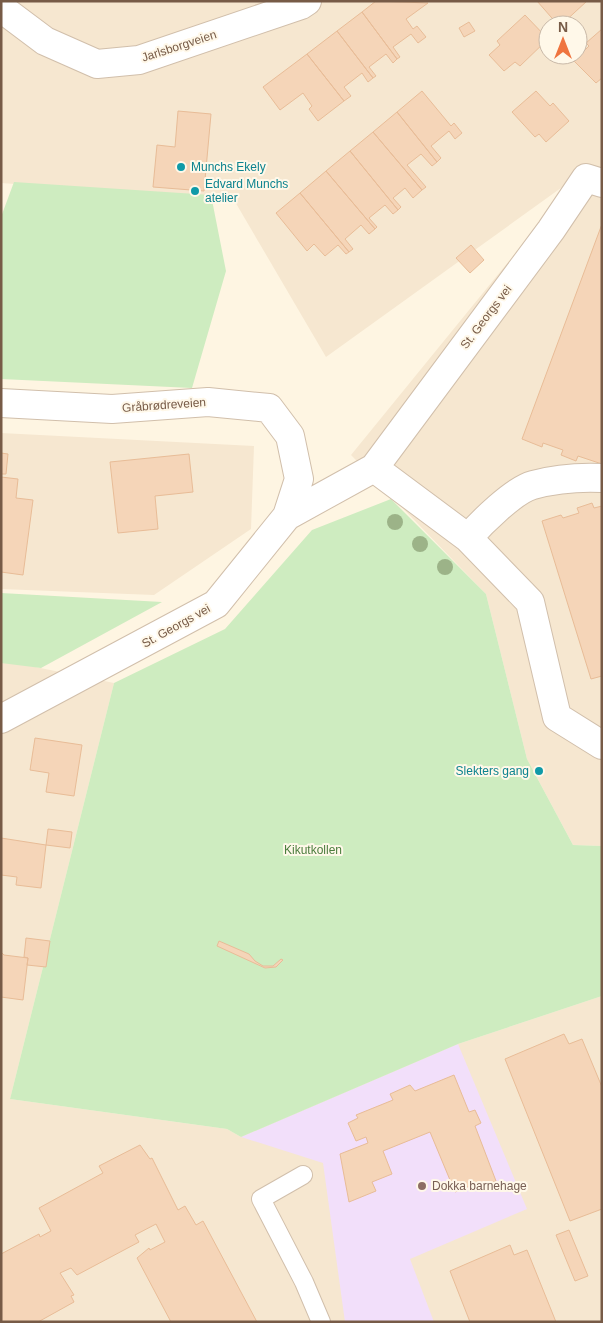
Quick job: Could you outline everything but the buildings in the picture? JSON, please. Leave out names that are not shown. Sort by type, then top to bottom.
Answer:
[{"type":"street","name":"Jarlsborgveien","points":[[1,8],[45,41],[97,64],[139,60],[301,5],[306,1]]},
{"type":"street","name":"St. Georgs vei","points":[[1,720],[216,604],[287,516],[374,468],[550,230],[586,178],[602,183]]},
{"type":"street","name":"Gråbrødreveien","points":[[1,403],[112,409],[208,402],[269,408],[290,436],[299,479],[287,516]]},
{"type":"street","points":[[374,468],[468,538],[530,602],[557,717],[602,745]]},
{"type":"street","points":[[468,538],[490,514],[531,485],[581,477],[602,478]]},
{"type":"lane","points":[[303,1175],[261,1199],[304,1282],[320,1322]]},
{"type":"shaded area","points":[[1,1],[602,1],[602,846],[573,845],[527,759],[486,594],[351,455],[579,175],[326,357],[234,200],[1,183]]},
{"type":"shaded area","points":[[1,433],[254,446],[251,529],[154,595],[1,589]]},
{"type":"shaded area","points":[[1,660],[114,683],[10,1099],[227,1129],[241,1137],[458,1044],[602,996],[602,1322],[1,1322]]},
{"type":"shaded area","name":"Dokka barnehage","points":[[458,1044],[527,1209],[410,1259],[434,1322],[345,1322],[323,1163],[241,1137]]},
{"type":"green space","points":[[14,182],[211,195],[226,271],[192,388],[1,379],[1,217]]},
{"type":"green space","name":"Kikutkollen","points":[[391,499],[486,594],[527,759],[573,845],[602,846],[602,996],[458,1044],[241,1137],[227,1129],[10,1099],[114,683],[225,629],[312,530]]},
{"type":"green space","points":[[1,593],[162,602],[41,668],[1,663]]},
{"type":"place","name":"Munchs Ekely","points":[[181,167]]},
{"type":"place","name":"Edvard Munchs atelier","points":[[195,191]]},
{"type":"place","name":"Slekters gang","points":[[539,771]]},
{"type":"place","name":"Dokka barnehage","points":[[422,1186]]}]
